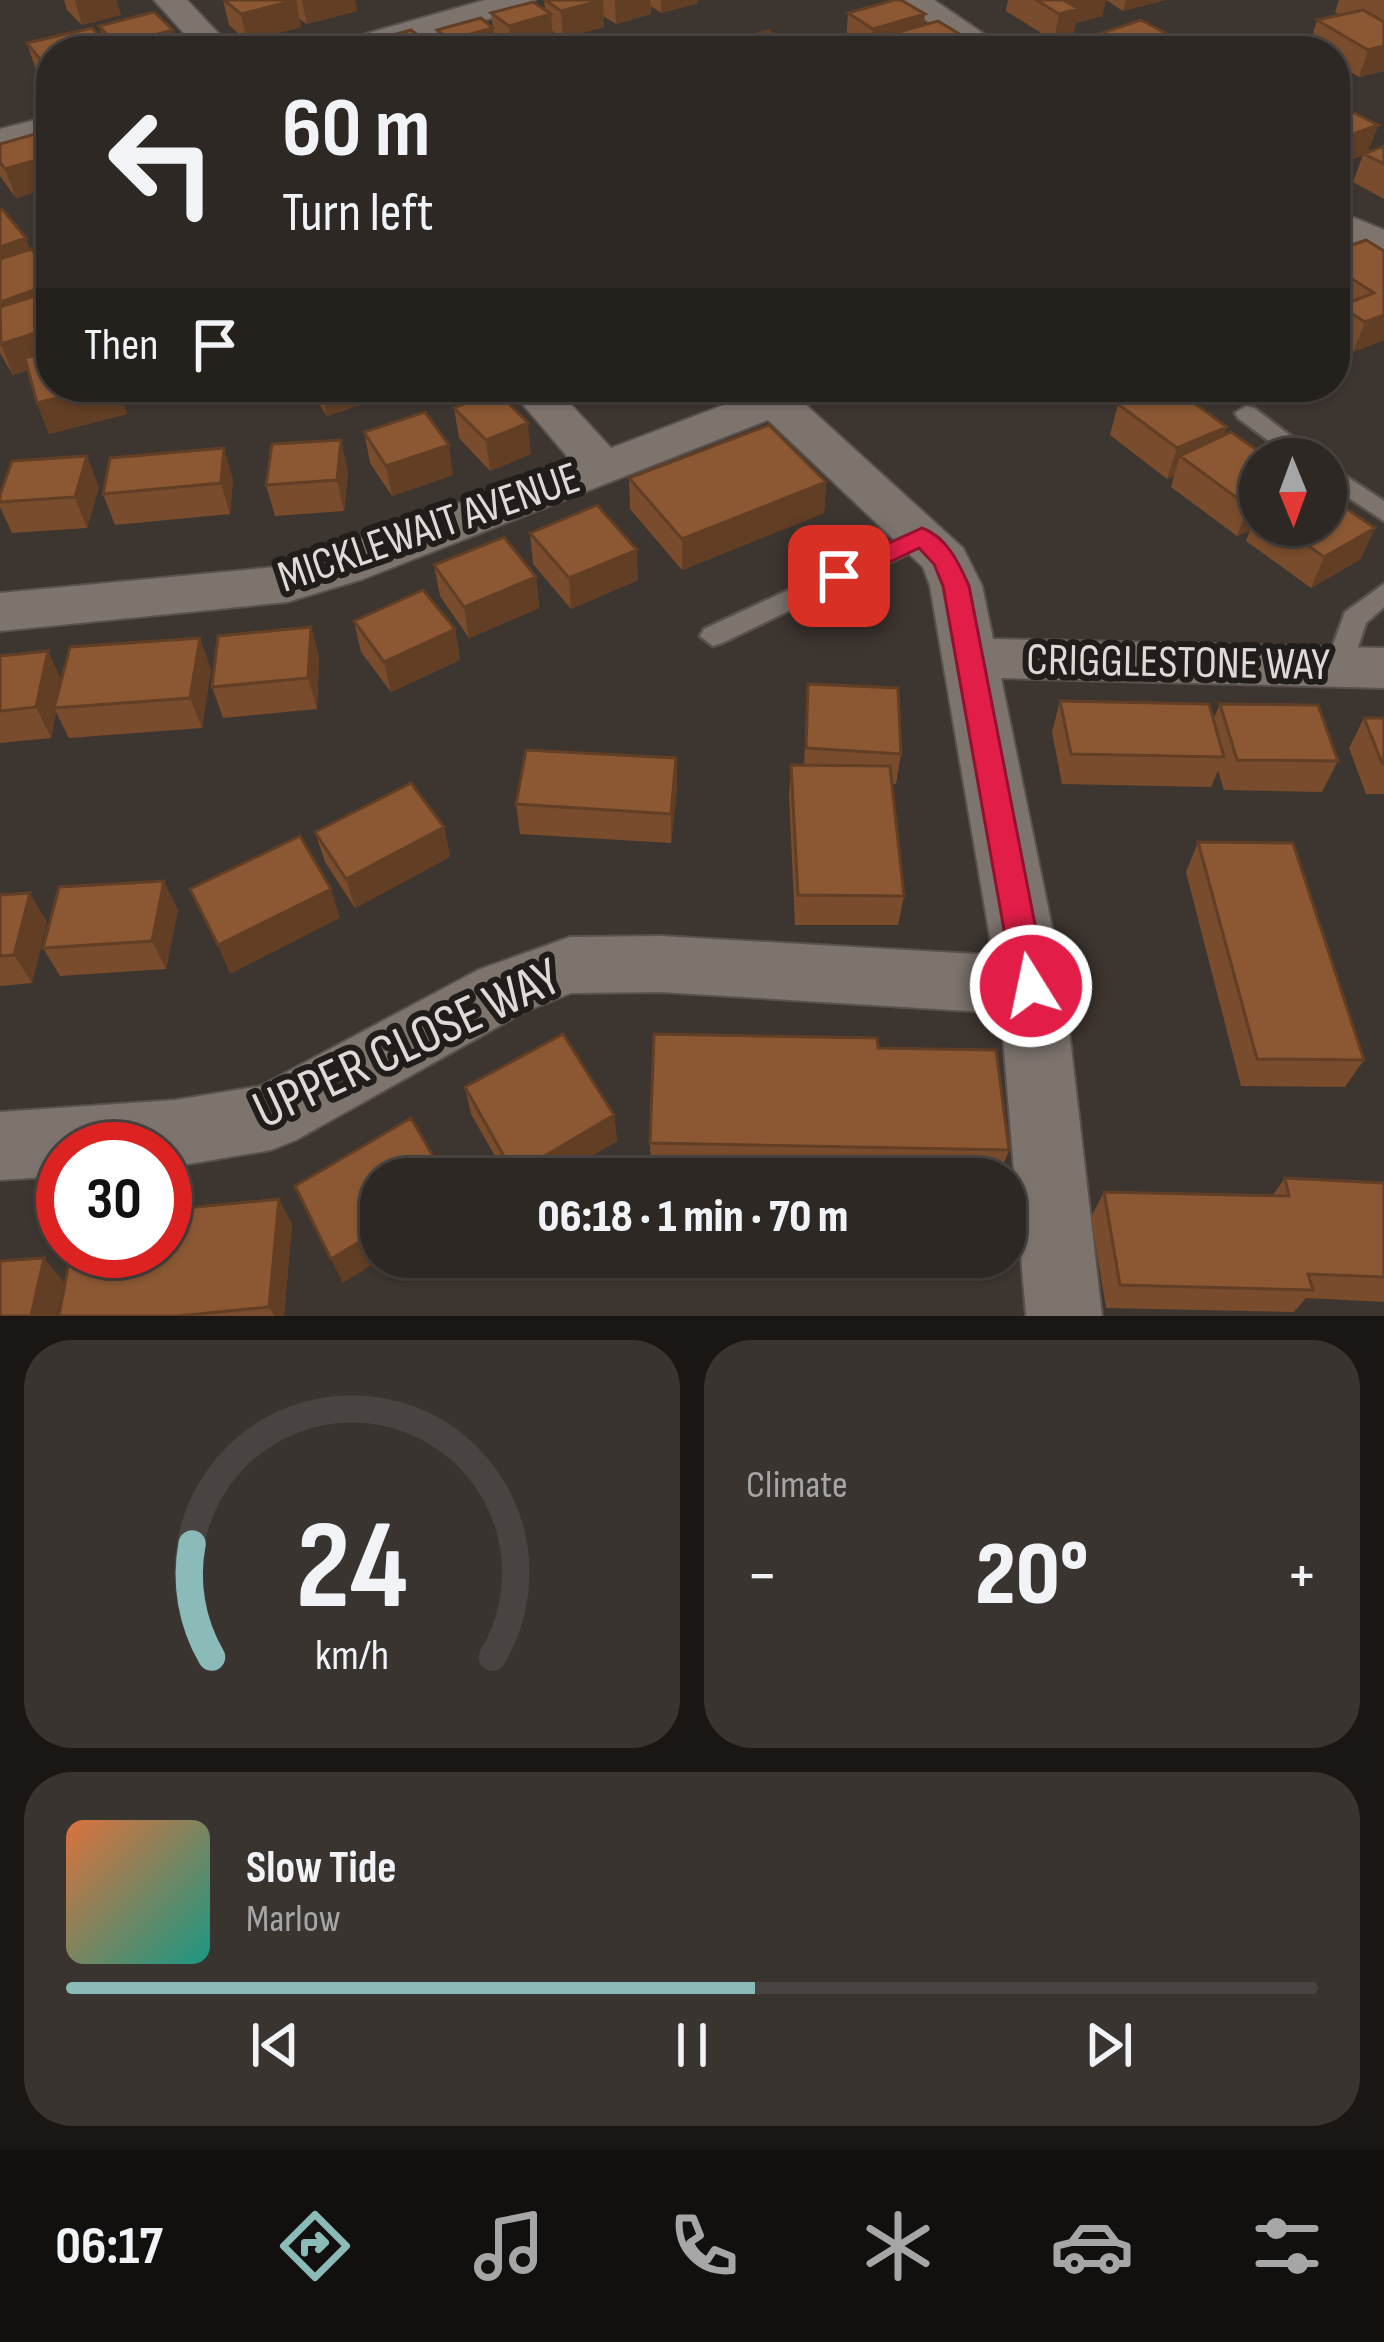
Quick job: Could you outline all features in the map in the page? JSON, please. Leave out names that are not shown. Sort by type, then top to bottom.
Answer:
[{"type":"street","points":[[170,0],[204,36]]},
{"type":"street","points":[[394,36],[520,0]]},
{"type":"street","points":[[913,0],[969,36]]},
{"type":"street","points":[[0,140],[36,131]]},
{"type":"street","points":[[1350,229],[1384,245]]},
{"type":"street","points":[[544,402],[603,468]]},
{"type":"street","name":"MICKLEWAIT AVENUE","points":[[0,612],[287,584],[345,567],[772,402]]},
{"type":"street","name":"MICKLEWAIT AVENUE","points":[[799,402],[945,560],[956,586],[1031,986],[1064,1316]]},
{"type":"street","name":"CRIGGLESTONE WAY","points":[[971,658],[1361,667]]},
{"type":"street","name":"UPPER CLOSE WAY","points":[[0,1146],[176,1134],[271,1117],[501,991],[570,965],[661,964],[1031,986]]},
{"type":"lane","points":[[1246,413],[1281,438]]},
{"type":"lane","points":[[1347,486],[1384,513]]},
{"type":"lane","points":[[713,636],[922,536]]},
{"type":"lane","points":[[1361,667],[1354,619],[1384,593]]},
{"type":"building","points":[[224,0],[296,0],[241,14]]},
{"type":"building","points":[[545,0],[603,0],[561,11]]},
{"type":"building","points":[[894,0],[925,14],[873,29],[848,13]]},
{"type":"building","points":[[1036,0],[1068,0],[1079,9],[1059,14]]},
{"type":"building","points":[[533,2],[551,14],[509,26],[491,13]]},
{"type":"building","points":[[1363,10],[1384,22],[1384,46],[1368,50],[1317,20]]},
{"type":"building","points":[[154,12],[173,30],[151,36],[108,36],[99,26]]},
{"type":"building","points":[[481,18],[493,28],[464,36],[444,36],[437,30]]},
{"type":"building","points":[[1141,20],[1171,36],[1102,36],[1098,34]]},
{"type":"building","points":[[938,21],[963,36],[894,36],[891,34]]},
{"type":"building","points":[[92,28],[99,36],[57,36]]},
{"type":"building","points":[[1350,111],[1378,125],[1350,135]]},
{"type":"building","points":[[36,134],[36,160],[5,169],[0,144]]},
{"type":"building","points":[[1384,146],[1384,164],[1364,154]]},
{"type":"building","points":[[0,210],[26,238],[0,247]]},
{"type":"building","points":[[1366,240],[1384,251],[1384,315],[1365,322],[1350,312],[1350,302],[1374,293],[1350,278],[1350,246]]},
{"type":"building","points":[[31,249],[36,255],[36,289],[0,302],[0,259]]},
{"type":"building","points":[[36,296],[36,333],[1,344],[0,307]]},
{"type":"building","points":[[36,355],[36,399],[25,358]]},
{"type":"building","points":[[469,402],[507,402],[528,423],[486,440],[454,408]]},
{"type":"building","points":[[1193,402],[1227,427],[1177,448],[1118,404]]},
{"type":"building","points":[[425,412],[449,445],[386,466],[364,432]]},
{"type":"building","points":[[769,425],[826,482],[682,539],[629,478]]},
{"type":"building","points":[[1231,432],[1240,438],[1239,499],[1180,456]]},
{"type":"building","points":[[341,440],[337,480],[266,485],[272,444]]},
{"type":"building","points":[[224,448],[221,483],[103,494],[110,458]]},
{"type":"building","points":[[87,456],[75,497],[0,502],[12,461]]},
{"type":"building","points":[[597,505],[637,550],[569,578],[530,533]]},
{"type":"building","points":[[1347,509],[1375,528],[1347,544]]},
{"type":"building","points":[[504,537],[536,577],[464,607],[434,565]]},
{"type":"building","points":[[1309,546],[1343,546],[1324,557]]},
{"type":"building","points":[[423,590],[455,629],[384,662],[354,621]]},
{"type":"building","points":[[311,627],[308,678],[212,687],[218,636]]},
{"type":"building","points":[[200,638],[190,698],[54,708],[70,647]]},
{"type":"building","points":[[48,651],[36,707],[0,711],[0,656]]},
{"type":"building","points":[[808,684],[898,688],[901,754],[806,748]]},
{"type":"building","points":[[1060,701],[1209,704],[1224,757],[1071,754]]},
{"type":"building","points":[[1220,704],[1318,705],[1338,761],[1237,760]]},
{"type":"building","points":[[1364,718],[1384,718],[1384,764],[1382,763]]},
{"type":"building","points":[[526,750],[676,758],[671,814],[516,804]]},
{"type":"building","points":[[791,765],[890,766],[904,896],[798,895]]},
{"type":"building","points":[[411,783],[444,827],[346,879],[315,832]]},
{"type":"building","points":[[300,836],[331,889],[218,945],[190,889]]},
{"type":"building","points":[[1198,842],[1293,843],[1364,1060],[1257,1059]]},
{"type":"building","points":[[164,881],[152,941],[43,948],[59,887]]},
{"type":"building","points":[[30,893],[14,955],[0,956],[0,895]]},
{"type":"building","points":[[563,1034],[614,1115],[541,1158],[505,1158],[465,1087]]},
{"type":"building","points":[[654,1034],[877,1038],[878,1048],[996,1050],[1009,1150],[650,1143]]},
{"type":"building","points":[[411,1118],[434,1158],[360,1158],[360,1242],[331,1259],[295,1186]]},
{"type":"building","points":[[1285,1178],[1384,1183],[1384,1277],[1308,1274],[1313,1290],[1120,1285],[1104,1192],[1289,1196]]},
{"type":"building","points":[[279,1199],[269,1307],[178,1316],[59,1316],[66,1278],[192,1278],[192,1207]]},
{"type":"building","points":[[36,1259],[40,1278],[31,1316],[0,1316],[0,1261]]},
{"type":"route","points":[[839,576],[922,536],[945,560],[956,586],[971,658],[1031,986]]}]
